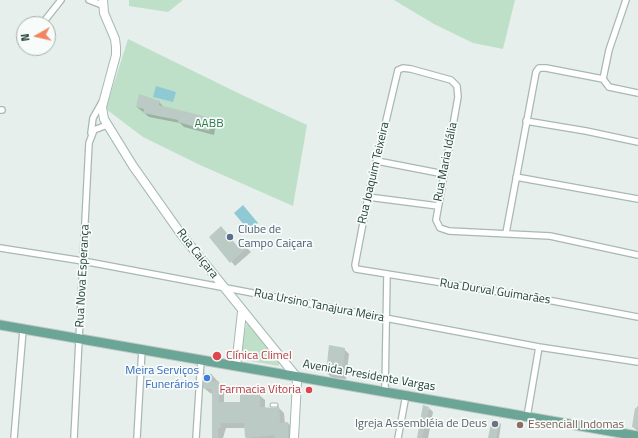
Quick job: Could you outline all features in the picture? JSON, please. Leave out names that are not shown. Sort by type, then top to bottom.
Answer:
[{"type":"main road","name":"Avenida Presidente Vargas","points":[[0,325],[295,375],[638,436]]},
{"type":"street","points":[[48,16],[61,0]]},
{"type":"street","points":[[89,0],[103,3],[105,18],[115,39],[116,47],[116,55],[104,99],[102,114],[107,125],[94,130],[91,135]]},
{"type":"street","points":[[626,0],[609,50],[603,79],[605,84],[614,88],[638,93]]},
{"type":"street","name":"Rua Maria Idália","points":[[395,80],[398,70],[404,68],[451,80],[457,86],[458,98],[436,220],[438,227],[449,231],[506,233]]},
{"type":"street","points":[[603,79],[539,68],[536,72],[506,233],[550,236],[638,255]]},
{"type":"street","name":"Rua Joaquim Teixeira","points":[[355,265],[368,197],[395,80]]},
{"type":"street","name":"Rua Nova Esperança","points":[[74,438],[91,135],[93,118],[104,99]]},
{"type":"street","points":[[526,121],[586,131],[638,142]]},
{"type":"street","name":"Rua Caiçara","points":[[107,125],[176,228],[242,312],[295,375]]},
{"type":"street","points":[[377,161],[444,174]]},
{"type":"street","points":[[516,177],[638,199]]},
{"type":"street","points":[[368,197],[438,206]]},
{"type":"street","name":"Rua Ursino Tanajura Meira","points":[[0,248],[83,261],[539,347],[638,362]]},
{"type":"street","name":"Rua Durval Guimarães","points":[[355,265],[356,269],[537,298],[638,318]]},
{"type":"street","points":[[385,392],[387,274]]},
{"type":"street","points":[[236,366],[242,312]]},
{"type":"street","points":[[14,438],[23,330]]},
{"type":"street","points":[[527,417],[539,347]]},
{"type":"street","points":[[136,438],[142,349]]},
{"type":"street","points":[[196,438],[200,360]]},
{"type":"street","points":[[294,438],[297,382],[295,375]]},
{"type":"street","points":[[398,438],[406,395]]},
{"type":"green space","points":[[129,0],[183,0],[168,12],[129,6]]},
{"type":"green space","points":[[394,0],[515,0],[503,49],[473,43],[434,24]]},
{"type":"green space","name":"AABB","points":[[128,39],[307,125],[293,206],[200,165],[143,137],[106,109]]},
{"type":"green space","points":[[247,323],[280,363],[278,366],[240,359],[240,349]]},
{"type":"water","points":[[156,86],[176,92],[173,102],[153,97]]},
{"type":"water","points":[[243,205],[258,223],[250,232],[234,213]]},
{"type":"building","points":[[139,94],[160,101],[159,105],[211,118],[209,131],[178,122],[178,120],[143,113],[144,109],[136,107]]},
{"type":"building","points":[[221,226],[238,247],[244,243],[247,248],[230,263],[209,237]]},
{"type":"building","points":[[329,345],[345,348],[342,375],[326,373]]},
{"type":"building","points":[[204,373],[212,374],[212,382],[219,381],[219,402],[240,402],[240,394],[260,394],[260,407],[276,408],[279,406],[280,423],[288,422],[288,438],[274,438],[274,435],[247,438],[245,437],[244,423],[221,423],[221,428],[218,428],[218,438],[212,438],[212,389],[203,388]]},
{"type":"building","points":[[423,405],[429,407],[422,438],[417,438]]},
{"type":"building","points":[[635,408],[638,409],[638,428],[632,427]]},
{"type":"building","points":[[492,419],[499,421],[496,438],[488,438]]},
{"type":"place","name":"Clube de Campo Caiçara","points":[[230,237]]},
{"type":"place","name":"Clínica Climel","points":[[217,356]]},
{"type":"place","name":"Meira Serviços Funerários","points":[[207,378]]},
{"type":"place","name":"Farmacia Vitoria","points":[[309,390]]},
{"type":"place","name":"Igreja Assembléia de Deus","points":[[495,424]]},
{"type":"place","name":"Essenciall Indomas","points":[[520,425]]}]
